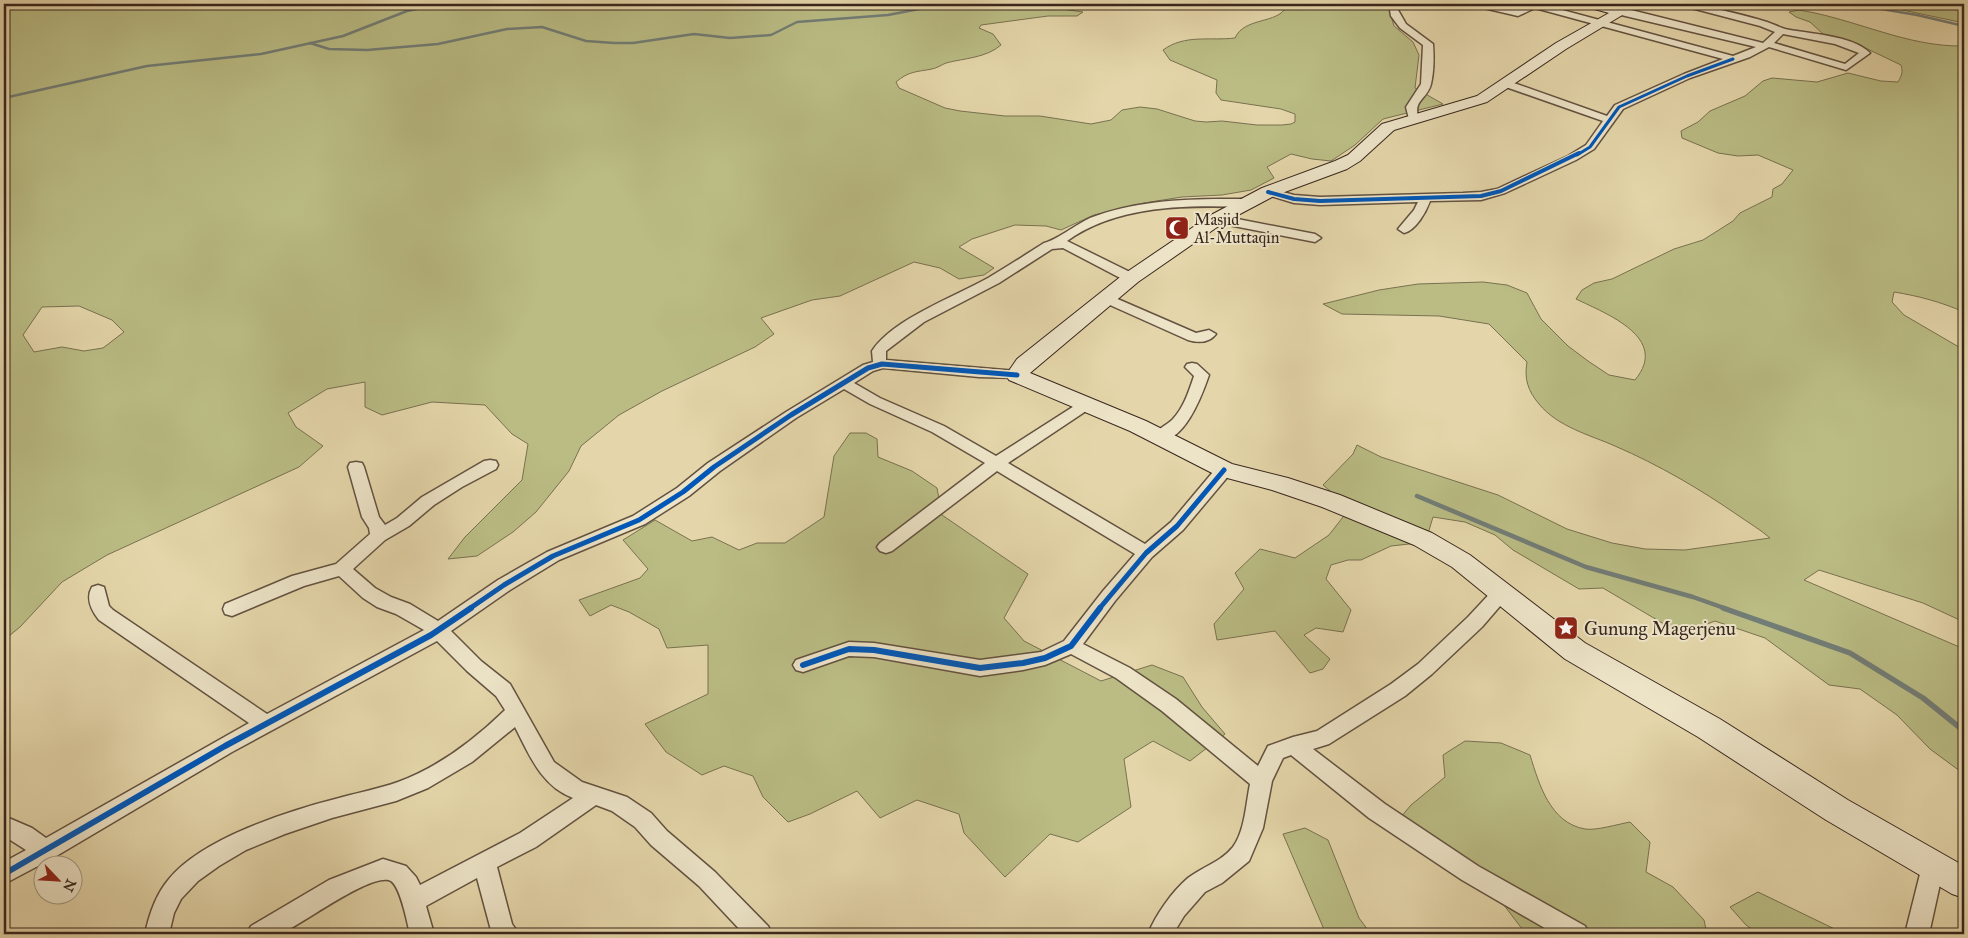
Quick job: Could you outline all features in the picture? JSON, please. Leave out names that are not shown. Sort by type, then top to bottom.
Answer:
[{"type":"main road","points":[[1603,13],[1561,46],[1506,84],[1473,103],[1414,118],[1388,127],[1354,158],[1341,165],[1245,202],[1217,219],[1131,278],[1025,364],[1017,375],[1160,437],[1224,470],[1279,484],[1331,501],[1423,539],[1461,562],[1575,651],[1710,728],[1836,810],[1964,883]]},
{"type":"street","points":[[1398,4],[1394,10],[1400,21],[1406,29],[1428,44],[1426,84],[1411,105],[1410,111],[1414,118]]},
{"type":"street","points":[[1478,4],[1518,13],[1535,4],[1603,13],[1627,12],[1766,45],[1846,67],[1865,53],[1856,48],[1830,41],[1781,31],[1763,24],[1680,4]]},
{"type":"street","points":[[1603,13],[1733,59]]},
{"type":"street","points":[[1268,192],[1301,200],[1425,199],[1481,196],[1502,190],[1590,147],[1608,120],[1619,108],[1687,76],[1733,59],[1742,58],[1766,45],[1781,31]]},
{"type":"street","points":[[1506,84],[1608,120]]},
{"type":"street","points":[[1404,229],[1420,211],[1425,199]]},
{"type":"street","points":[[1055,244],[1064,236],[1085,224],[1138,210],[1193,202],[1245,202]]},
{"type":"street","points":[[1217,219],[1315,238]]},
{"type":"street","points":[[882,364],[879,360],[879,351],[883,345],[905,328],[994,280],[1048,246],[1055,244],[1067,245],[1131,278]]},
{"type":"street","points":[[1106,298],[1193,337],[1200,338],[1209,334]]},
{"type":"street","points":[[4,874],[266,724],[438,630],[553,556],[639,520],[664,505],[745,446],[868,368],[882,364],[1017,375]]},
{"type":"street","points":[[1160,437],[1187,414],[1194,401],[1202,375],[1192,366]]},
{"type":"street","points":[[844,383],[875,401],[938,429],[1146,553]]},
{"type":"street","points":[[886,547],[996,463],[1087,404]]},
{"type":"street","points":[[232,609],[298,581],[342,568],[379,536],[403,522],[428,501],[490,465]]},
{"type":"street","points":[[356,467],[371,518],[378,528],[379,536]]},
{"type":"street","points":[[803,665],[849,649],[874,650],[980,668],[1023,663],[1044,658],[1072,646],[1109,596],[1146,553],[1177,526],[1224,470]]},
{"type":"street","points":[[342,568],[369,594],[384,602],[403,608],[438,630],[474,666],[503,690],[547,768],[575,789],[619,804],[643,820],[659,838],[707,879],[760,934]]},
{"type":"street","points":[[98,592],[100,608],[106,615],[266,724]]},
{"type":"street","points":[[1160,934],[1176,908],[1197,884],[1214,876],[1241,854],[1252,828],[1261,781],[1275,752],[1293,745],[1322,738],[1398,690],[1439,656],[1475,622],[1501,593]]},
{"type":"street","points":[[1072,646],[1123,673],[1170,704],[1212,742],[1261,781]]},
{"type":"street","points":[[156,934],[166,905],[174,892],[202,863],[254,835],[334,808],[356,804],[404,789],[427,779],[461,759],[517,712]]},
{"type":"street","points":[[1293,745],[1393,821],[1470,873],[1577,934]]},
{"type":"street","points":[[412,901],[528,840],[593,796]]},
{"type":"street","points":[[4,826],[24,835],[45,851]]},
{"type":"street","points":[[486,863],[502,930],[507,934]]},
{"type":"street","points":[[1917,934],[1933,866]]},
{"type":"street","points":[[259,934],[337,887],[383,870],[398,873],[408,884],[422,934]]},
{"type":"green space","points":[[4,4],[1042,4],[1083,12],[1077,16],[1048,16],[981,25],[979,28],[993,34],[1001,45],[989,53],[946,63],[934,69],[909,74],[896,82],[899,88],[945,108],[1005,116],[1040,116],[1091,124],[1111,120],[1122,110],[1140,107],[1157,109],[1195,121],[1282,125],[1295,122],[1295,114],[1281,109],[1221,100],[1216,93],[1217,80],[1170,60],[1163,50],[1171,45],[1189,40],[1235,38],[1239,31],[1253,23],[1276,16],[1282,12],[1286,7],[1283,4],[1390,4],[1388,6],[1394,26],[1413,42],[1419,55],[1415,88],[1443,104],[1383,119],[1355,145],[1331,161],[1291,154],[1267,167],[1274,178],[1251,190],[1144,203],[1094,215],[1061,230],[1046,226],[1015,225],[972,239],[959,247],[994,268],[984,275],[959,279],[940,268],[914,262],[840,296],[812,300],[761,318],[774,334],[755,347],[662,391],[619,415],[581,446],[569,471],[536,512],[513,532],[477,556],[448,559],[465,537],[522,480],[528,444],[512,434],[485,405],[432,402],[382,415],[365,407],[365,382],[327,389],[288,413],[296,427],[323,446],[299,467],[107,555],[62,582],[20,627],[4,640]],"holes":[[[79,306],[112,320],[124,332],[103,348],[84,351],[62,347],[34,352],[23,335],[42,307]]]},
{"type":"green space","points":[[1874,4],[1964,4],[1964,23]]},
{"type":"green space","points":[[1799,10],[1922,42],[1964,46],[1964,312],[1930,300],[1894,292],[1892,302],[1904,315],[1964,350],[1964,622],[1923,603],[1819,570],[1804,580],[1964,649],[1964,774],[1930,749],[1897,715],[1860,689],[1829,685],[1765,638],[1715,621],[1686,632],[1669,627],[1603,588],[1579,589],[1513,550],[1495,535],[1465,522],[1433,517],[1427,537],[1418,543],[1391,546],[1361,560],[1348,560],[1331,565],[1326,579],[1351,610],[1343,632],[1316,628],[1304,635],[1330,659],[1323,669],[1310,673],[1275,631],[1217,640],[1214,624],[1244,589],[1235,573],[1260,549],[1295,558],[1329,535],[1350,508],[1323,485],[1353,454],[1357,445],[1381,457],[1498,495],[1567,529],[1612,543],[1645,549],[1685,550],[1770,538],[1679,478],[1631,453],[1575,430],[1555,419],[1539,404],[1532,394],[1526,374],[1527,362],[1489,324],[1439,316],[1342,314],[1323,304],[1379,290],[1418,284],[1483,282],[1507,285],[1527,293],[1541,319],[1568,346],[1588,361],[1609,375],[1635,380],[1644,365],[1645,352],[1640,340],[1618,320],[1576,299],[1582,290],[1594,283],[1612,279],[1674,249],[1703,240],[1733,221],[1740,213],[1772,197],[1773,189],[1782,184],[1793,170],[1758,155],[1738,156],[1718,153],[1682,138],[1681,131],[1698,122],[1710,111],[1745,96],[1763,81],[1772,78],[1817,82],[1848,73],[1881,81],[1898,82],[1902,72],[1901,65],[1855,43],[1823,34],[1810,22],[1796,17],[1789,12]]},
{"type":"green space","points":[[850,433],[866,433],[877,439],[878,457],[912,471],[937,488],[942,515],[1028,574],[1004,618],[1024,641],[1101,681],[1152,665],[1183,677],[1202,707],[1225,734],[1190,761],[1153,741],[1124,759],[1131,807],[1078,842],[1050,834],[1005,877],[964,833],[959,814],[917,800],[880,818],[857,791],[810,814],[788,822],[763,797],[753,776],[724,766],[702,775],[666,752],[645,724],[708,694],[708,645],[667,648],[659,629],[629,612],[611,605],[590,616],[579,600],[640,578],[648,569],[623,540],[655,520],[692,541],[712,537],[739,550],[757,543],[785,543],[824,517],[834,456]]},
{"type":"green space","points":[[1465,741],[1501,743],[1530,755],[1537,778],[1548,801],[1563,819],[1573,825],[1589,829],[1630,822],[1650,842],[1646,872],[1673,887],[1704,920],[1707,934],[1526,934],[1474,866],[1400,818],[1411,805],[1445,777],[1443,755]]},
{"type":"green space","points":[[1305,828],[1328,840],[1359,918],[1371,934],[1326,934],[1283,834]]},
{"type":"green space","points":[[1758,892],[1845,934],[1759,934],[1746,925],[1730,907]]},
{"type":"waterway","points":[[310,43],[343,36],[407,11],[441,4]]},
{"type":"waterway","points":[[310,43],[329,49],[367,50],[438,44],[507,29],[542,27],[586,41],[614,43],[633,43],[694,34],[730,38],[771,35],[797,22],[888,15],[945,4]]},
{"type":"waterway","points":[[1852,4],[1917,15],[1964,26]]},
{"type":"waterway","points":[[4,98],[147,66],[261,54],[310,43]]},
{"type":"waterway","points":[[1417,496],[1586,567],[1693,597],[1727,609]]},
{"type":"waterway","points":[[1723,608],[1850,653],[1923,698],[1964,731]]},
{"type":"cycle path","points":[[1268,192],[1294,199],[1320,201],[1463,197],[1481,196],[1501,191],[1572,158],[1590,147],[1619,107],[1687,76],[1733,59]]},
{"type":"cycle path","points":[[4,874],[225,746],[431,635],[504,585],[553,556],[639,520],[683,492],[714,467],[791,415],[868,368],[882,364],[1017,375]]},
{"type":"cycle path","points":[[803,665],[849,649],[874,650],[980,668],[1023,663],[1045,658],[1071,646],[1109,596],[1146,553],[1177,526],[1224,470]]},
{"type":"place","name":"Masjid Al-Muttaqin","points":[[1177,228]]},
{"type":"place","name":"Gunung Magerjenu","points":[[1566,628]]}]
